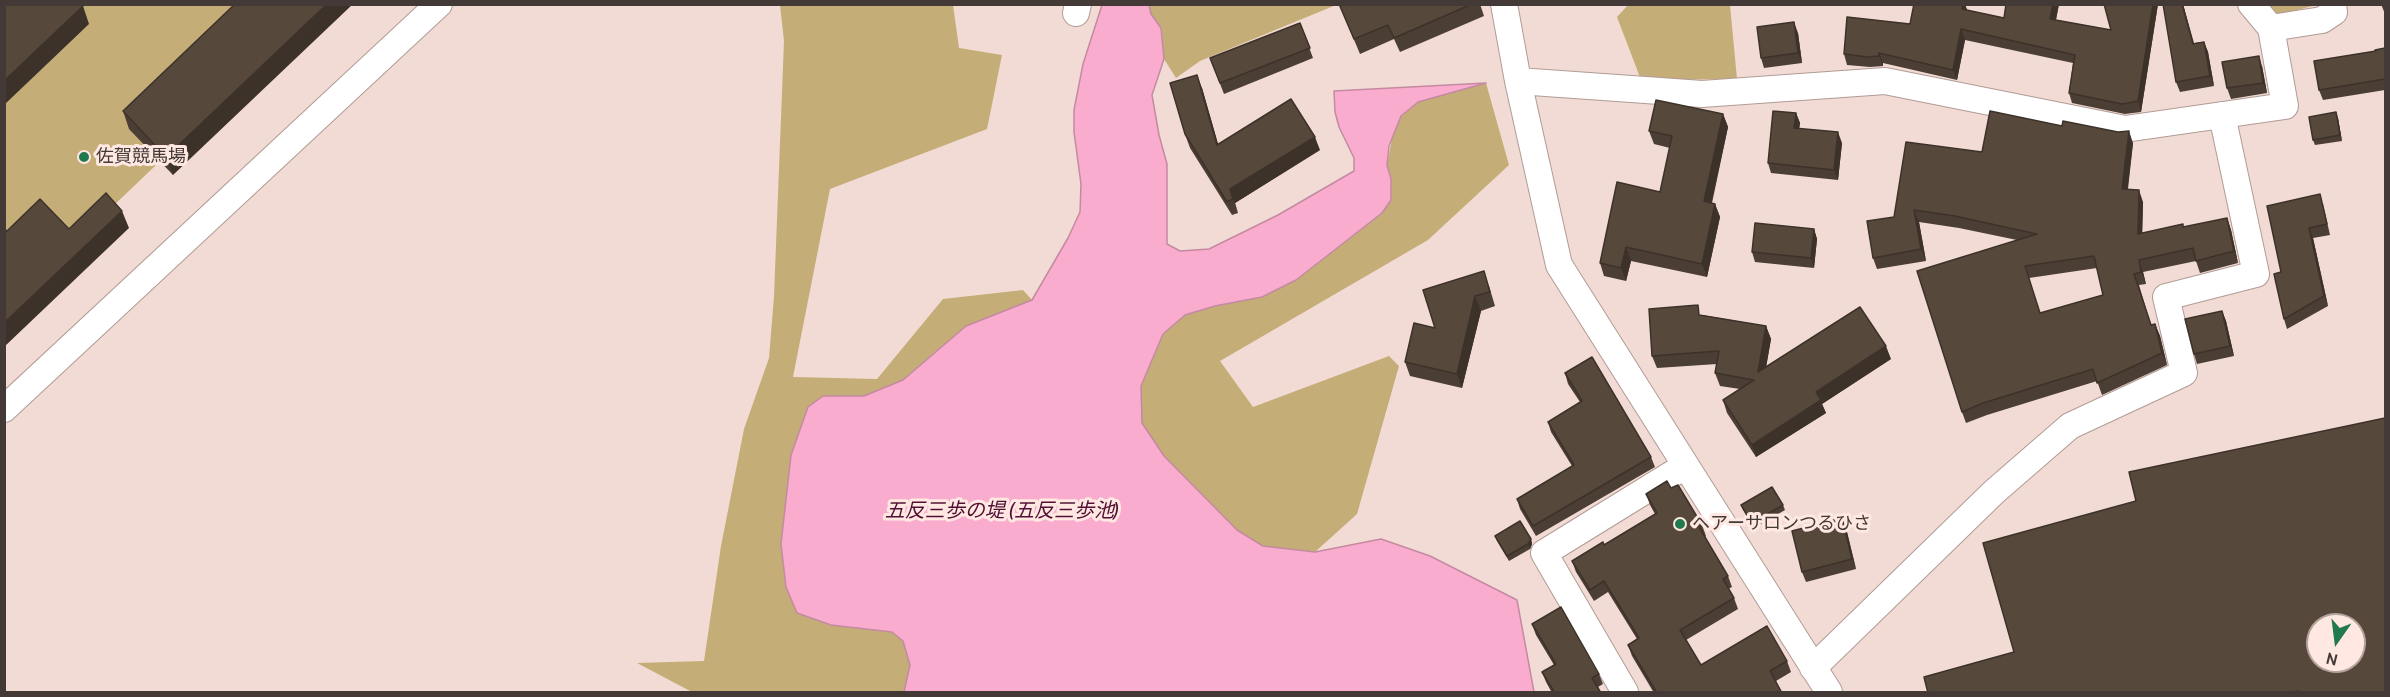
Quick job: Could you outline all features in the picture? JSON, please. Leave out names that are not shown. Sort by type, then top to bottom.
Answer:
[{"type":"street","points":[[4,409],[439,4]]},
{"type":"street","points":[[1504,4],[1518,81],[1559,265],[1828,693]]},
{"type":"street","points":[[1518,81],[1702,94],[1885,81],[2125,129],[2285,106],[2271,28],[2251,4]]},
{"type":"street","points":[[2271,28],[2322,20],[2334,12],[2333,4]]},
{"type":"street","points":[[1813,668],[1994,492],[2070,426],[2184,373],[2166,297],[2256,274],[2222,115]]},
{"type":"street","points":[[1625,693],[1544,553],[1686,466]]},
{"type":"shaded area","name":"佐賀競馬場","points":[[5,5],[324,5],[5,309]]},
{"type":"shaded area","points":[[780,5],[953,5],[959,48],[1002,55],[987,129],[830,189],[793,377],[877,379],[943,299],[1023,290],[1032,300],[966,326],[903,380],[864,396],[823,396],[791,455],[781,544],[786,587],[831,625],[892,632],[903,641],[910,665],[904,692],[692,692],[637,663],[704,661],[721,546],[744,429],[769,358],[774,296],[784,41]]},
{"type":"shaded area","points":[[1149,5],[1336,5],[1200,61],[1176,78],[1164,59],[1161,28],[1151,14]]},
{"type":"shaded area","points":[[1628,5],[1730,5],[1737,79],[1641,80],[1617,17]]},
{"type":"shaded area","points":[[2266,5],[2316,5],[2271,17]]},
{"type":"shaded area","points":[[1486,83],[1509,165],[1428,240],[1220,361],[1253,407],[1389,356],[1399,366],[1357,514],[1315,552],[1263,546],[1237,530],[1164,456],[1142,423],[1141,386],[1163,334],[1185,315],[1215,306],[1391,179],[1387,165],[1394,128],[1401,116],[1418,102]]},
{"type":"water","name":"五反三歩の堤 (五反三歩池)","points":[[1102,5],[1149,5],[1151,14],[1161,28],[1164,59],[1152,95],[1167,164],[1167,244],[1180,251],[1209,249],[1278,215],[1354,171],[1354,158],[1339,127],[1335,112],[1334,91],[1486,83],[1418,102],[1401,116],[1389,146],[1387,165],[1391,179],[1391,200],[1382,213],[1296,280],[1262,297],[1215,306],[1185,315],[1163,334],[1141,386],[1142,423],[1164,456],[1237,530],[1263,546],[1315,552],[1381,539],[1430,556],[1517,600],[1534,692],[904,692],[910,665],[903,641],[892,632],[831,625],[797,613],[786,587],[781,544],[791,455],[808,407],[823,396],[864,396],[903,380],[966,326],[1032,300],[1068,238],[1080,212],[1081,184],[1074,132],[1074,110],[1083,64]]},
{"type":"building","points":[[4,4],[81,4],[83,6],[4,81]]},
{"type":"building","points":[[235,4],[327,4],[166,157],[123,111]]},
{"type":"building","points":[[1339,4],[1472,4],[1394,38],[1388,25],[1354,39]]},
{"type":"building","points":[[1914,4],[1963,4],[1962,9],[2004,18],[2006,4],[2053,4],[2050,19],[2111,30],[2104,4],[2153,4],[2138,101],[2122,104],[2069,93],[2075,55],[1961,29],[1953,70],[1879,53],[1879,56],[1867,57],[1844,54],[1847,17],[1910,24]]},
{"type":"building","points":[[2163,4],[2182,4],[2193,44],[2204,42],[2210,76],[2176,82]]},
{"type":"building","points":[[1794,22],[1798,53],[1761,58],[1757,27]]},
{"type":"building","points":[[1300,23],[1310,48],[1220,83],[1210,58]]},
{"type":"building","points":[[2385,48],[2385,79],[2319,90],[2314,61]]},
{"type":"building","points":[[2259,56],[2263,83],[2227,88],[2222,62]]},
{"type":"building","points":[[1197,75],[1217,145],[1291,99],[1315,137],[1230,189],[1233,199],[1227,202],[1185,134],[1170,83]]},
{"type":"building","points":[[1656,100],[1723,114],[1704,201],[1715,204],[1702,264],[1626,247],[1621,268],[1600,263],[1617,182],[1660,192],[1672,136],[1649,131]]},
{"type":"building","points":[[1773,111],[1796,113],[1794,128],[1838,132],[1834,170],[1768,163]]},
{"type":"building","points":[[1990,111],[2062,126],[2063,121],[2118,132],[2129,131],[2122,189],[2139,190],[2138,234],[2183,224],[2183,227],[2227,218],[2234,251],[2196,261],[2193,248],[2139,260],[2141,272],[2134,274],[2151,325],[2155,324],[2162,353],[2097,383],[2093,369],[1983,403],[1962,412],[1917,271],[2037,234],[1955,216],[1914,210],[1921,249],[1873,258],[1867,221],[1894,217],[1906,142],[1982,152]],"holes":[[[2094,256],[2103,295],[2040,313],[2025,266]]]},
{"type":"building","points":[[2336,112],[2340,135],[2313,140],[2309,117]]},
{"type":"building","points":[[106,193],[122,211],[4,323],[4,229],[7,231],[40,199],[69,229]]},
{"type":"building","points":[[2320,194],[2327,224],[2309,228],[2324,296],[2284,319],[2274,274],[2281,272],[2267,206]]},
{"type":"building","points":[[1755,223],[1814,229],[1811,258],[1752,252]]},
{"type":"building","points":[[1484,271],[1490,292],[1475,296],[1457,374],[1405,362],[1414,323],[1435,328],[1423,290]]},
{"type":"building","points":[[1698,305],[1699,315],[1766,326],[1758,372],[1860,307],[1886,346],[1816,392],[1821,400],[1752,445],[1723,400],[1754,380],[1715,373],[1719,351],[1652,356],[1649,309]]},
{"type":"building","points":[[2222,311],[2230,346],[2194,354],[2185,319]]},
{"type":"building","points":[[1592,357],[1651,457],[1533,526],[1517,499],[1574,465],[1548,422],[1582,401],[1565,373]]},
{"type":"building","points":[[2385,418],[2385,693],[2298,693],[2298,691],[2288,693],[1928,693],[1924,677],[2014,652],[1983,543],[2136,501],[2129,472]]},
{"type":"building","points":[[1667,481],[1671,488],[1678,485],[1702,525],[1699,527],[1728,576],[1723,579],[1734,598],[1680,630],[1701,665],[1767,626],[1787,661],[1770,671],[1782,693],[1657,693],[1628,645],[1639,638],[1604,581],[1590,590],[1572,561],[1603,542],[1604,545],[1657,513],[1646,494]]},
{"type":"building","points":[[1772,487],[1783,505],[1752,523],[1741,505]]},
{"type":"building","points":[[1842,518],[1852,559],[1802,572],[1792,531]]},
{"type":"building","points":[[1520,521],[1531,539],[1528,544],[1507,556],[1495,536]]},
{"type":"building","points":[[1561,607],[1599,674],[1592,678],[1601,693],[1555,693],[1542,672],[1556,664],[1532,624]]},
{"type":"place","name":"佐賀競馬場","points":[[84,157]]},
{"type":"place","name":"ヘアーサロンつるひさ","points":[[1680,524]]}]
